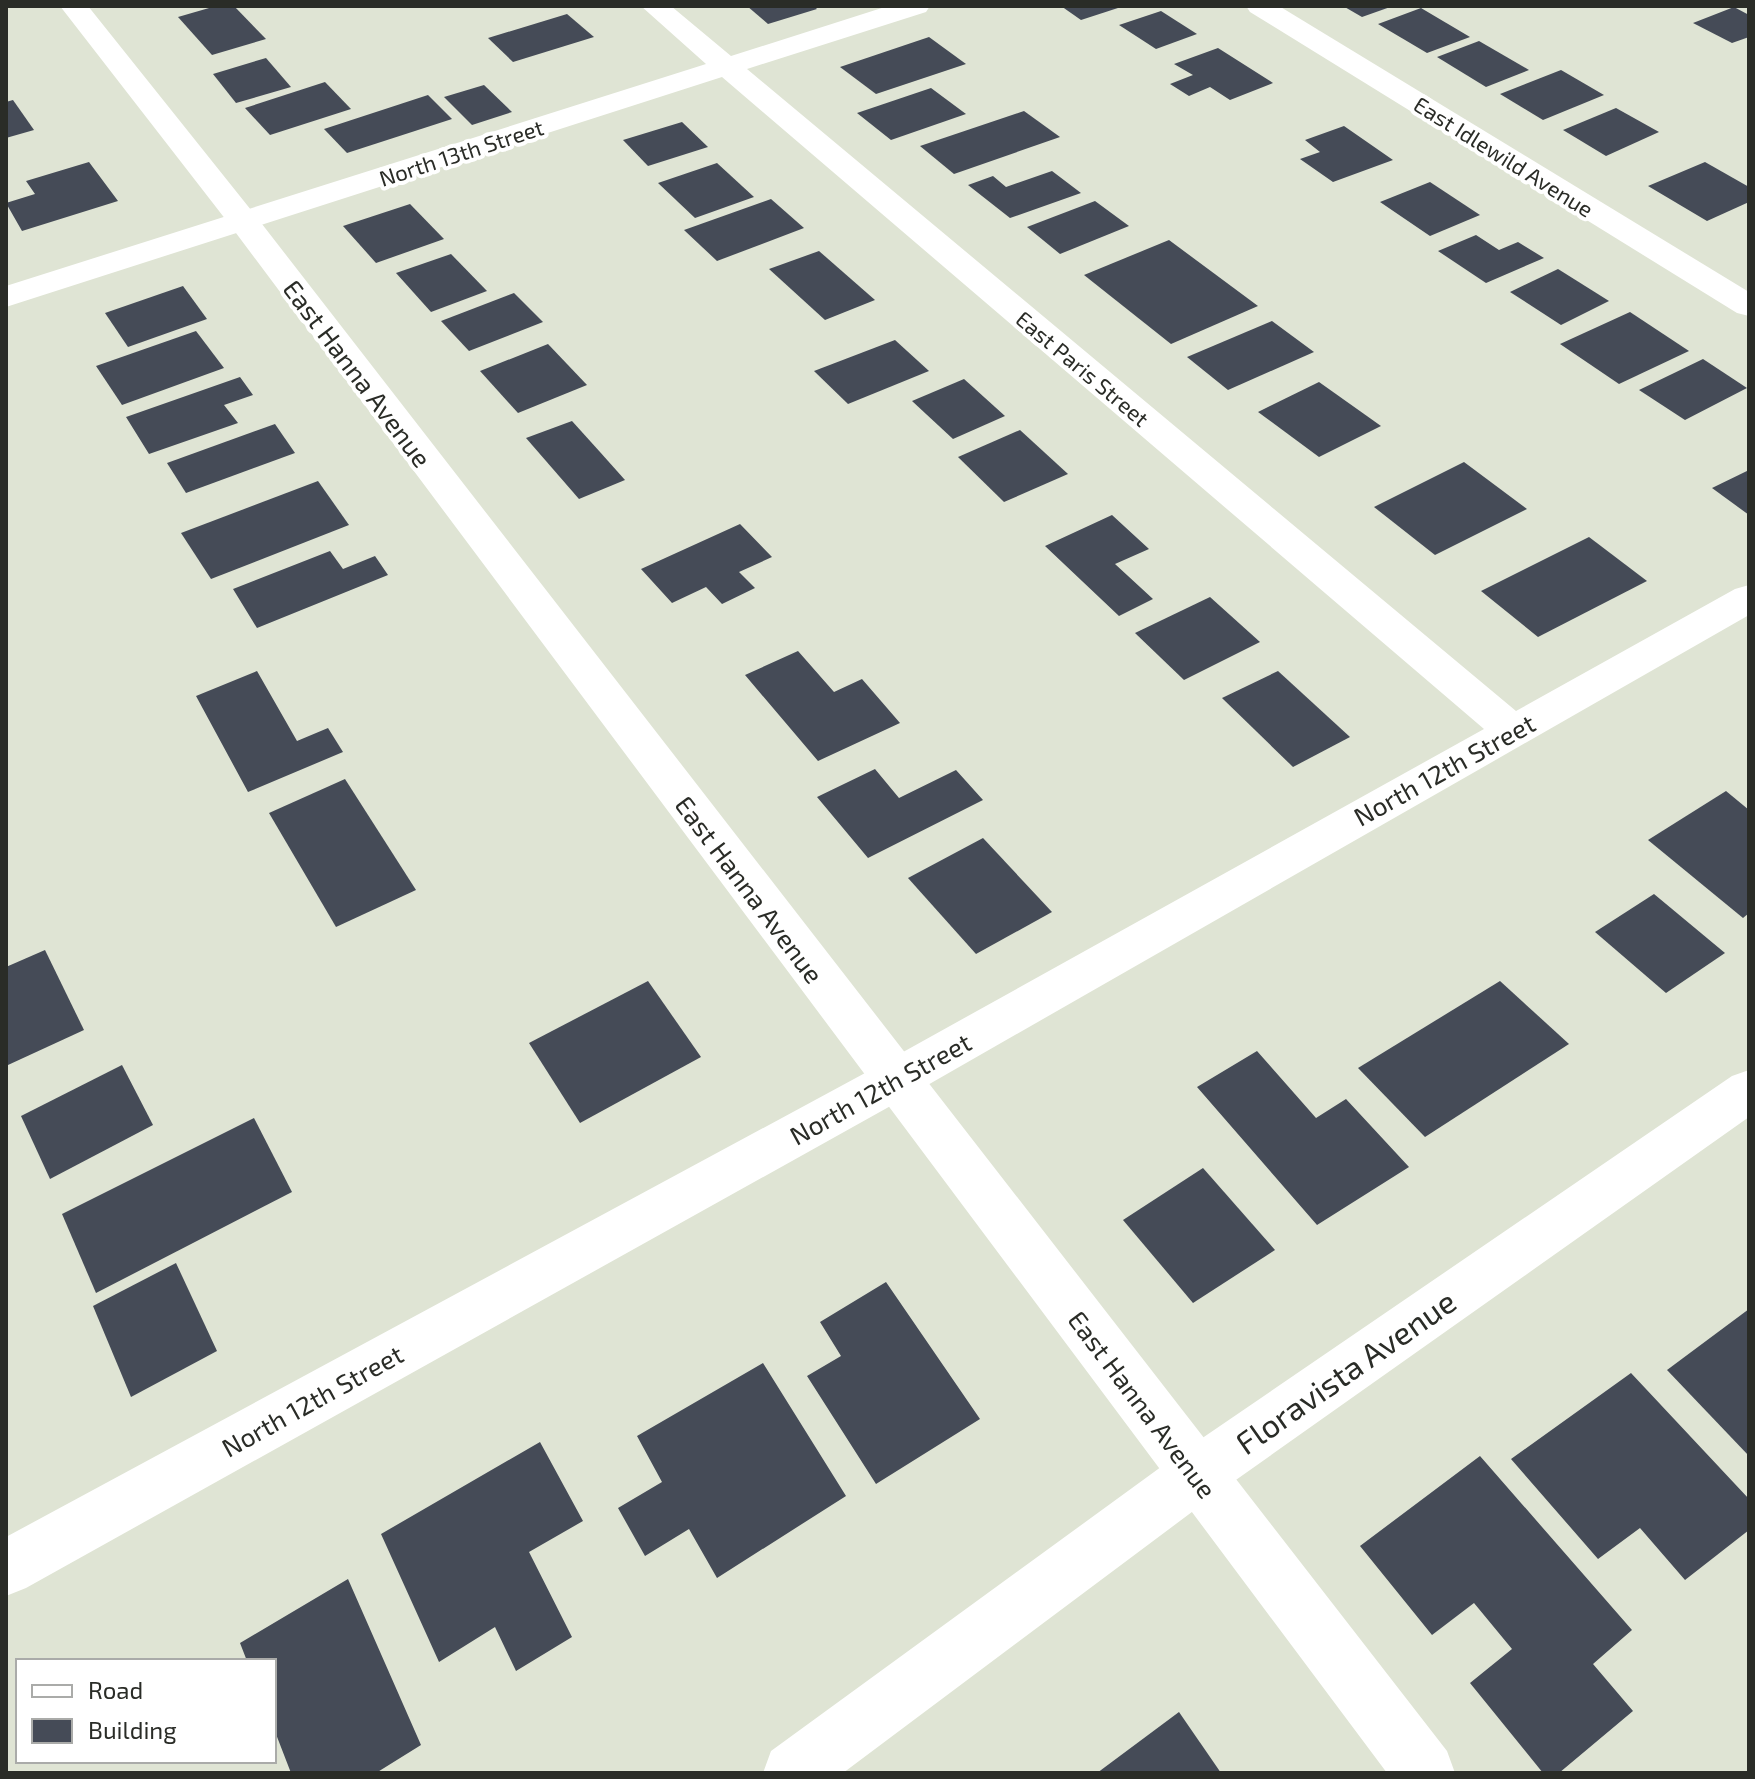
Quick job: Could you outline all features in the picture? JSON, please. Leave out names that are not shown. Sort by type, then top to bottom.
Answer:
[{"type":"street","name":"East Hanna Avenue","points":[[74,6],[244,222],[1425,1773]]},
{"type":"street","name":"East Paris Street","points":[[655,6],[1512,730]]},
{"type":"street","name":"North 13th Street","points":[[6,297],[916,6]]},
{"type":"street","name":"East Idlewild Avenue","points":[[1260,6],[1749,306]]},
{"type":"street","name":"North 12th Street","points":[[9,1556],[895,1080],[1749,598]]},
{"type":"street","name":"Floravista Avenue","points":[[793,1773],[1196,1475],[1749,1091]]},
{"type":"building","points":[[216,6],[234,6],[266,39],[212,55],[178,17]]},
{"type":"building","points":[[747,6],[814,6],[817,9],[768,24]]},
{"type":"building","points":[[1061,6],[1121,6],[1121,7],[1081,20]]},
{"type":"building","points":[[1343,6],[1393,6],[1362,17]]},
{"type":"building","points":[[1734,7],[1749,15],[1749,37],[1732,43],[1693,23]]},
{"type":"building","points":[[1421,8],[1470,37],[1427,53],[1378,24]]},
{"type":"building","points":[[1161,11],[1197,34],[1156,49],[1119,25]]},
{"type":"building","points":[[567,14],[594,37],[513,62],[488,38]]},
{"type":"building","points":[[929,37],[966,64],[876,94],[840,67]]},
{"type":"building","points":[[1479,41],[1529,70],[1486,87],[1437,57]]},
{"type":"building","points":[[1218,48],[1273,83],[1230,100],[1210,87],[1189,96],[1170,84],[1193,75],[1174,64]]},
{"type":"building","points":[[266,58],[291,87],[236,103],[213,74]]},
{"type":"building","points":[[1561,70],[1604,95],[1543,120],[1500,94]]},
{"type":"building","points":[[325,82],[351,109],[270,135],[245,108]]},
{"type":"building","points":[[484,85],[512,112],[472,125],[444,97]]},
{"type":"building","points":[[931,88],[966,114],[891,140],[857,113]]},
{"type":"building","points":[[428,95],[452,119],[347,153],[324,129]]},
{"type":"building","points":[[13,100],[34,130],[6,138],[6,102]]},
{"type":"building","points":[[1616,108],[1659,132],[1606,156],[1563,130]]},
{"type":"building","points":[[1024,111],[1060,137],[954,174],[920,146]]},
{"type":"building","points":[[682,122],[708,147],[648,166],[623,140]]},
{"type":"building","points":[[1344,126],[1393,160],[1333,182],[1300,159],[1320,152],[1305,140]]},
{"type":"building","points":[[89,162],[118,201],[22,231],[6,203],[35,194],[26,181]]},
{"type":"building","points":[[1705,162],[1749,187],[1749,202],[1707,221],[1648,186]]},
{"type":"building","points":[[717,163],[754,197],[695,218],[658,183]]},
{"type":"building","points":[[1052,171],[1081,193],[1010,218],[968,185],[993,176],[1006,187]]},
{"type":"building","points":[[1430,182],[1480,215],[1430,236],[1380,202]]},
{"type":"building","points":[[771,199],[804,228],[717,261],[684,230]]},
{"type":"building","points":[[1095,201],[1129,226],[1060,254],[1027,227]]},
{"type":"building","points":[[410,204],[444,239],[376,263],[343,226]]},
{"type":"building","points":[[1476,235],[1499,250],[1518,242],[1544,258],[1486,283],[1438,251]]},
{"type":"building","points":[[1169,240],[1258,306],[1171,344],[1084,275]]},
{"type":"building","points":[[819,251],[875,300],[825,320],[769,269]]},
{"type":"building","points":[[451,254],[487,291],[431,312],[396,273]]},
{"type":"building","points":[[1558,269],[1609,301],[1561,325],[1510,292]]},
{"type":"building","points":[[183,286],[207,319],[128,347],[105,313]]},
{"type":"building","points":[[514,293],[543,322],[469,351],[441,321]]},
{"type":"building","points":[[1630,312],[1689,351],[1619,384],[1560,344]]},
{"type":"building","points":[[1272,321],[1314,352],[1228,390],[1187,357]]},
{"type":"building","points":[[196,331],[224,368],[122,405],[96,366]]},
{"type":"building","points":[[895,340],[929,371],[848,404],[814,371]]},
{"type":"building","points":[[548,344],[587,385],[518,413],[480,371]]},
{"type":"building","points":[[1703,359],[1747,388],[1685,420],[1639,390]]},
{"type":"building","points":[[240,377],[253,395],[224,405],[238,423],[149,454],[126,417]]},
{"type":"building","points":[[964,379],[1005,416],[953,439],[912,401]]},
{"type":"building","points":[[1319,382],[1381,426],[1319,457],[1258,412]]},
{"type":"building","points":[[572,421],[625,480],[579,499],[526,438]]},
{"type":"building","points":[[275,424],[295,453],[186,493],[167,463]]},
{"type":"building","points":[[1020,430],[1068,474],[1004,502],[958,457]]},
{"type":"building","points":[[1464,462],[1527,509],[1435,555],[1374,507]]},
{"type":"building","points":[[1749,470],[1749,515],[1712,488]]},
{"type":"building","points":[[318,481],[349,525],[211,579],[181,533]]},
{"type":"building","points":[[1112,515],[1149,549],[1115,564],[1153,599],[1119,616],[1045,546]]},
{"type":"building","points":[[740,524],[772,557],[739,572],[755,588],[722,604],[706,587],[672,603],[641,569]]},
{"type":"building","points":[[1589,537],[1647,581],[1538,637],[1481,591]]},
{"type":"building","points":[[330,551],[343,569],[375,556],[388,575],[257,628],[233,589]]},
{"type":"building","points":[[1210,597],[1260,642],[1184,680],[1135,633]]},
{"type":"building","points":[[798,651],[834,692],[862,679],[900,723],[818,761],[745,675]]},
{"type":"building","points":[[257,671],[297,741],[328,728],[343,752],[248,792],[196,696]]},
{"type":"building","points":[[1278,671],[1350,737],[1293,767],[1222,698]]},
{"type":"building","points":[[875,769],[899,798],[956,770],[983,800],[868,858],[817,797]]},
{"type":"building","points":[[345,779],[416,890],[336,927],[269,813]]},
{"type":"building","points":[[1726,791],[1749,810],[1749,913],[1743,918],[1648,840]]},
{"type":"building","points":[[983,838],[1052,912],[976,954],[908,878]]},
{"type":"building","points":[[1654,894],[1725,953],[1666,993],[1595,932]]},
{"type":"building","points":[[45,950],[84,1030],[8,1065],[6,967]]},
{"type":"building","points":[[648,981],[701,1057],[580,1123],[529,1043]]},
{"type":"building","points":[[1500,981],[1569,1044],[1425,1137],[1358,1068]]},
{"type":"building","points":[[1257,1051],[1316,1118],[1346,1099],[1409,1167],[1317,1225],[1197,1087]]},
{"type":"building","points":[[122,1065],[153,1125],[50,1179],[21,1116]]},
{"type":"building","points":[[254,1118],[292,1192],[96,1293],[62,1214]]},
{"type":"building","points":[[1203,1168],[1275,1250],[1193,1303],[1123,1220]]},
{"type":"building","points":[[176,1263],[217,1351],[131,1397],[93,1306]]},
{"type":"building","points":[[886,1282],[980,1419],[876,1484],[807,1376],[841,1356],[820,1322]]},
{"type":"building","points":[[1749,1309],[1749,1456],[1667,1370]]},
{"type":"building","points":[[763,1363],[846,1496],[717,1578],[689,1529],[645,1556],[618,1508],[662,1482],[637,1436]]},
{"type":"building","points":[[1631,1373],[1749,1499],[1749,1530],[1685,1580],[1640,1528],[1598,1559],[1511,1459]]},
{"type":"building","points":[[540,1442],[583,1521],[529,1552],[572,1637],[516,1671],[495,1627],[439,1662],[381,1534]]},
{"type":"building","points":[[1480,1456],[1632,1630],[1593,1664],[1633,1711],[1559,1773],[1543,1773],[1470,1683],[1512,1649],[1474,1603],[1432,1635],[1360,1546]]},
{"type":"building","points":[[348,1579],[421,1745],[376,1773],[291,1773],[276,1734],[276,1659],[246,1659],[240,1643]]},
{"type":"building","points":[[1179,1712],[1221,1773],[1097,1773]]}]
